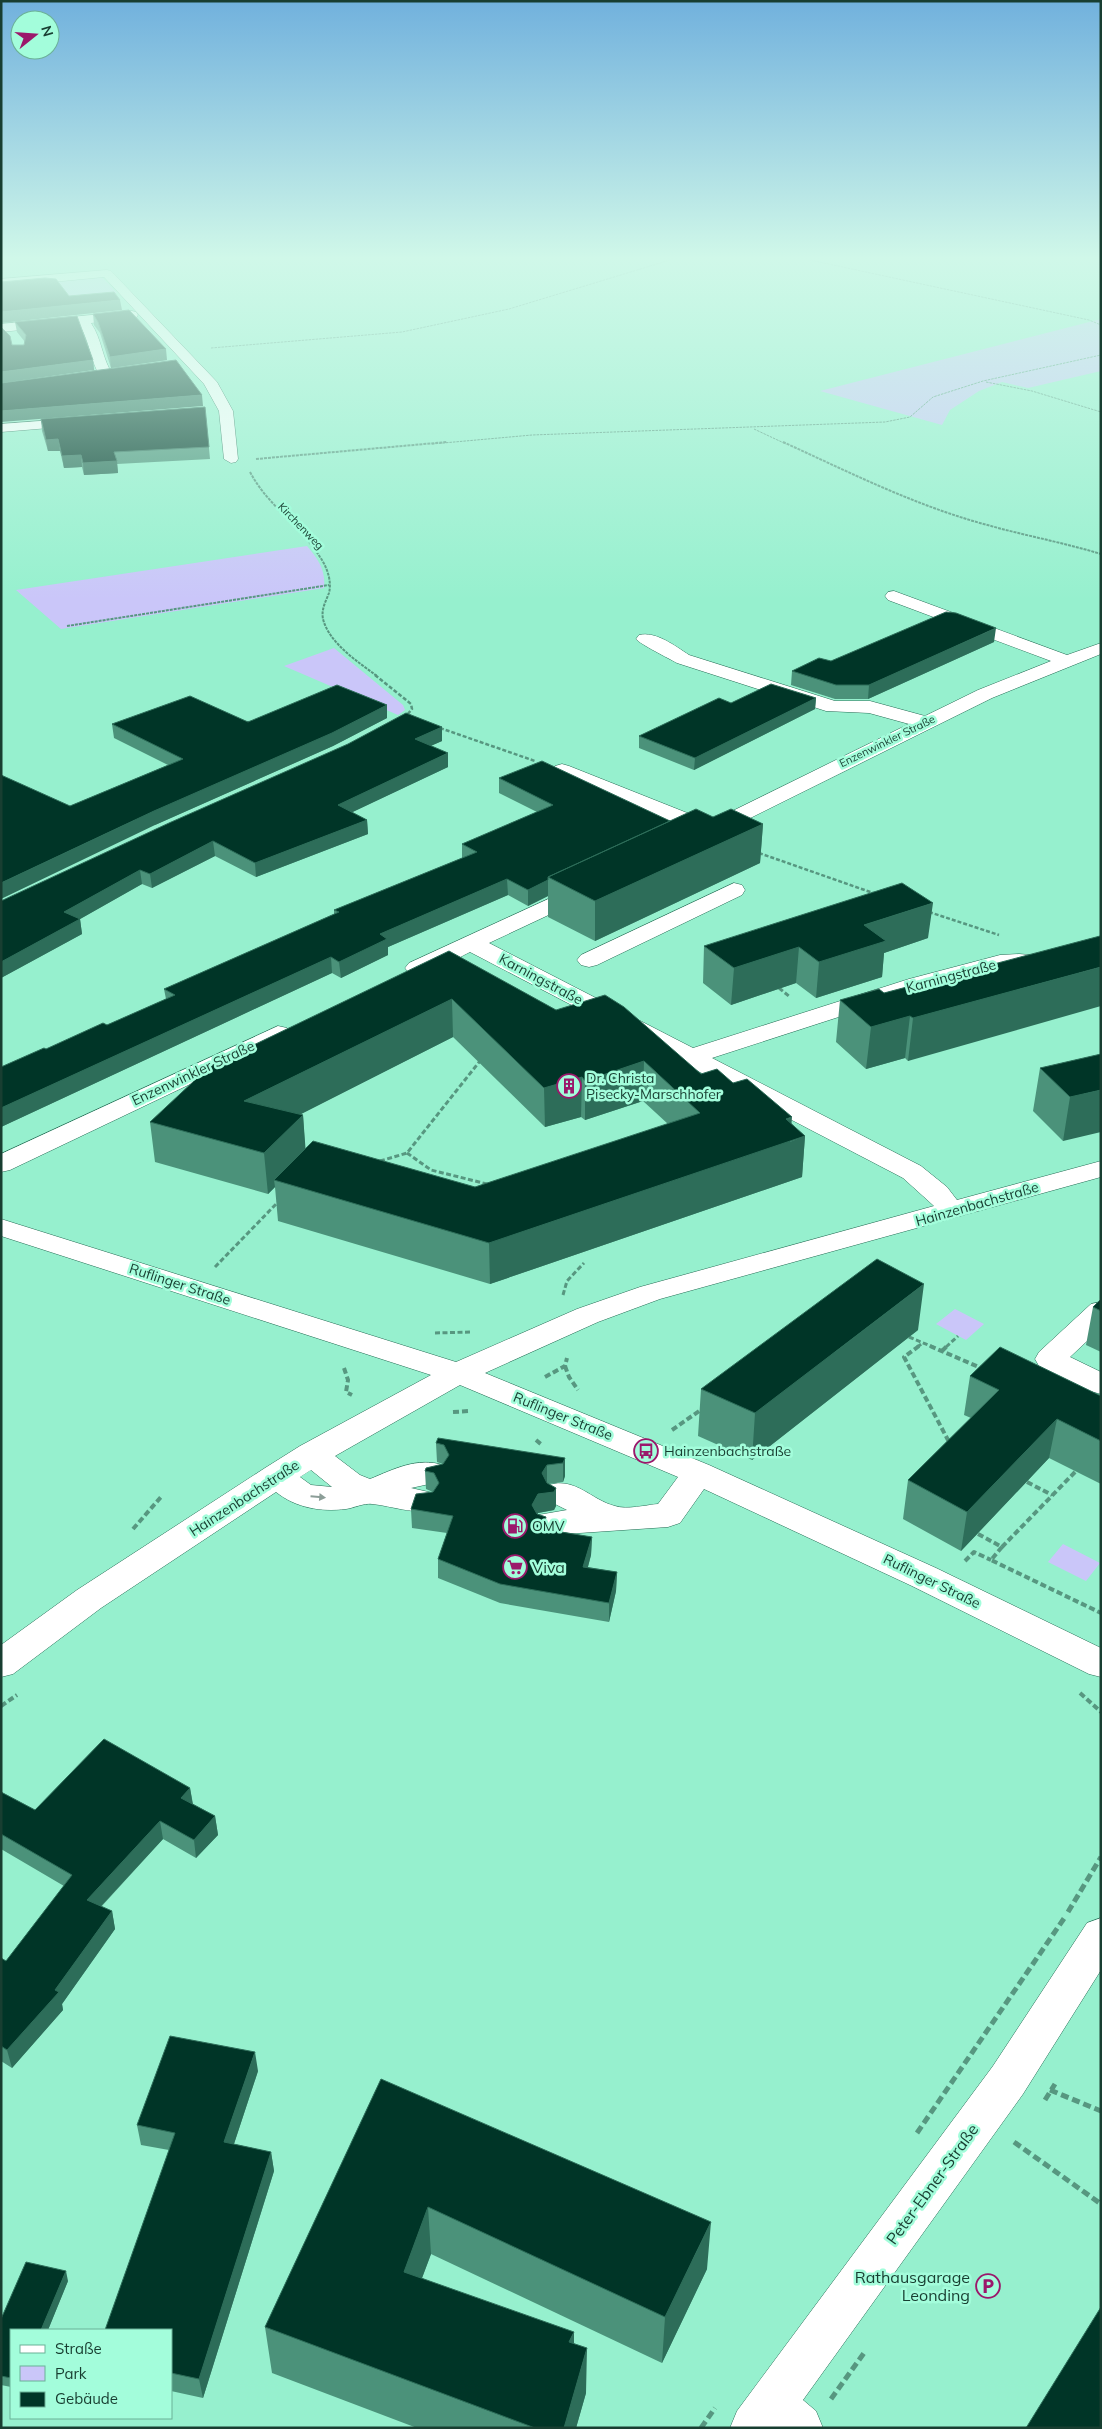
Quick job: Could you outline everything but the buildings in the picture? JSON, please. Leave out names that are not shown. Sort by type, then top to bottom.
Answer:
[{"type":"street","points":[[87,377],[109,373]]},
{"type":"street","points":[[202,373],[210,382],[226,411],[231,459]]},
{"type":"street","points":[[206,412],[226,411]]},
{"type":"street","points":[[1,428],[99,420]]},
{"type":"street","points":[[894,596],[1066,660]]},
{"type":"street","points":[[645,639],[663,646],[683,659],[737,674],[833,707],[870,708],[924,722]]},
{"type":"street","name":"Enzenwinkler Straße","points":[[701,834],[924,722],[1066,660],[1101,648]]},
{"type":"street","points":[[562,770],[701,834]]},
{"type":"street","points":[[395,978],[603,880]]},
{"type":"street","points":[[589,960],[734,890]]},
{"type":"street","name":"Karningstraße","points":[[471,942],[912,1172],[937,1193],[952,1211]]},
{"type":"street","name":"Karningstraße","points":[[691,1057],[918,984],[1000,962],[1019,961],[1101,968]]},
{"type":"street","name":"Enzenwinkler Straße","points":[[1,1164],[301,1023]]},
{"type":"street","name":"Hainzenbachstraße","points":[[1,1664],[27,1642],[311,1454],[382,1413],[458,1373],[565,1324],[650,1293],[1101,1169]]},
{"type":"street","name":"Ruflinger Straße","points":[[1,1226],[458,1373],[698,1473],[924,1577],[1101,1664]]},
{"type":"street","points":[[1101,1311],[1050,1359],[1101,1384]]},
{"type":"street","points":[[311,1454],[349,1483],[370,1492]]},
{"type":"street","points":[[555,1508],[610,1518],[668,1515],[698,1473]]},
{"type":"street","points":[[276,1476],[300,1494],[315,1498],[346,1498],[370,1492],[427,1487]]},
{"type":"street","name":"Peter-Ebner-Straße","points":[[775,2420],[1008,2080],[1101,1934]]},
{"type":"path","points":[[254,459],[532,435],[885,422],[910,417],[933,397],[983,381],[1019,373]]},
{"type":"path","points":[[983,381],[1032,391],[1101,412]]},
{"type":"path","points":[[753,428],[898,495],[990,526],[1066,543],[1101,554]]},
{"type":"path","name":"Kirchenweg","points":[[246,465],[256,486],[268,502],[320,556],[330,584]]},
{"type":"path","points":[[67,626],[330,584],[322,617],[325,627],[343,648],[411,704],[412,709],[406,716]]},
{"type":"path","points":[[434,726],[562,770]]},
{"type":"path","points":[[701,834],[884,897]]},
{"type":"path","points":[[922,909],[1006,937]]},
{"type":"path","points":[[372,1163],[407,1153],[483,1057]]},
{"type":"path","points":[[407,1153],[430,1170],[484,1184],[494,1181]]},
{"type":"path","points":[[213,1269],[284,1196]]},
{"type":"path","points":[[571,1295],[562,1298],[563,1288],[570,1276],[584,1263]]},
{"type":"path","points":[[426,1332],[477,1331]]},
{"type":"path","points":[[942,1351],[958,1336]]},
{"type":"path","points":[[909,1337],[990,1372]]},
{"type":"path","points":[[923,1343],[904,1357],[948,1440],[955,1444]]},
{"type":"path","points":[[444,1415],[483,1410],[565,1366],[566,1359],[571,1355]]},
{"type":"path","points":[[668,1432],[706,1406]]},
{"type":"path","points":[[991,1560],[1076,1471]]},
{"type":"path","points":[[1027,1482],[1052,1495]]},
{"type":"path","points":[[978,1534],[1002,1547]]},
{"type":"path","points":[[964,1563],[974,1552],[1101,1613]]},
{"type":"path","points":[[911,2140],[1080,1896],[1101,1857]]},
{"type":"path","points":[[1014,2142],[1101,2204]]},
{"type":"path","points":[[700,2428],[719,2403]]},
{"type":"green space","points":[[889,373],[1091,373],[1028,388],[1002,382],[979,391],[950,410],[942,425],[820,391]]},
{"type":"green space","points":[[307,546],[320,565],[324,576],[324,588],[61,629],[16,590]]},
{"type":"green space","points":[[334,648],[403,705],[405,710],[398,715],[284,666]]},
{"type":"green space","points":[[955,1309],[984,1324],[966,1340],[936,1324]]},
{"type":"green space","points":[[1063,1544],[1100,1563],[1086,1581],[1048,1562]]},
{"type":"place","name":"Dr. Christa Pisecky-Marschhofer","points":[[569,1086]]},
{"type":"place","name":"Hainzenbachstraße","points":[[646,1451]]},
{"type":"place","name":"OMV","points":[[515,1526]]},
{"type":"place","name":"Viva","points":[[515,1567]]},
{"type":"place","name":"Rathausgarage Leonding","points":[[988,2286]]}]
